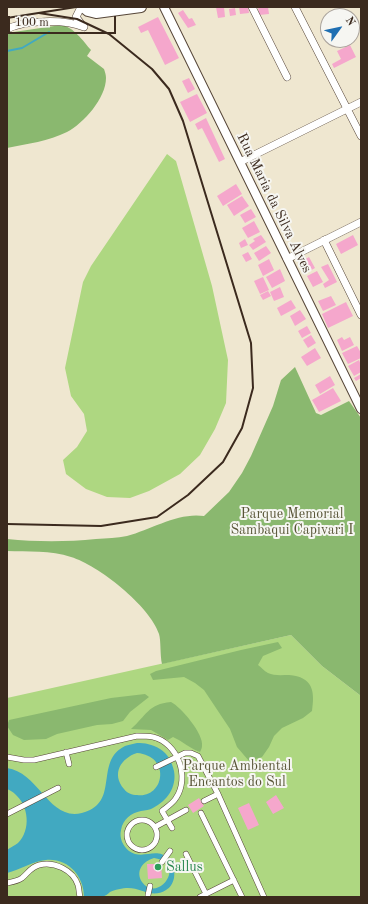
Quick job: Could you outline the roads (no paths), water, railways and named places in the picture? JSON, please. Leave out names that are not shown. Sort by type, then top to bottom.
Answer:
[{"type":"main road","points":[[82,7],[88,11],[96,13],[141,7]]},
{"type":"street","points":[[7,29],[39,22],[61,21],[84,27],[76,17],[82,7]]},
{"type":"street","name":"Rua Maria da Silva Alves","points":[[164,7],[361,409]]},
{"type":"street","points":[[252,7],[287,77]]},
{"type":"street","points":[[295,7],[361,136]]},
{"type":"street","points":[[240,162],[361,102]]},
{"type":"street","points":[[287,259],[361,222]]},
{"type":"street","points":[[324,240],[361,315]]},
{"type":"street","points":[[7,757],[34,760],[137,736],[153,737],[167,746],[175,758],[181,777],[180,790],[176,799],[162,810],[172,828]]},
{"type":"street","points":[[66,752],[69,764]]},
{"type":"street","points":[[156,767],[185,754],[191,753],[198,756],[218,794],[264,897]]},
{"type":"street","points":[[7,814],[58,788]]},
{"type":"street","points":[[204,801],[218,794]]},
{"type":"street","points":[[155,828],[186,810]]},
{"type":"street","points":[[201,813],[221,858],[242,897]]},
{"type":"street","points":[[146,820],[155,828],[157,833],[156,839],[154,844],[149,848],[144,850],[138,849],[129,842],[128,830],[135,822],[146,820]]},
{"type":"street","points":[[162,862],[168,853]]},
{"type":"street","points":[[186,854],[197,870],[206,894]]},
{"type":"street","points":[[7,883],[21,878],[29,870],[40,865],[51,864],[62,867],[71,874],[77,884],[80,897]]},
{"type":"street","points":[[200,897],[234,880]]},
{"type":"street","points":[[148,894],[149,887]]},
{"type":"water","points":[[137,743],[151,745],[165,753],[169,758],[174,771],[174,783],[170,793],[163,802],[150,809],[134,813],[128,817],[122,826],[121,839],[127,849],[134,854],[139,855],[154,853],[164,855],[171,861],[173,865],[174,878],[169,888],[161,892],[152,893],[133,888],[126,888],[112,891],[102,897],[84,897],[81,882],[78,876],[68,865],[54,860],[36,862],[7,873],[7,850],[18,843],[22,838],[25,832],[27,818],[26,811],[20,799],[7,789],[7,768],[19,772],[29,779],[55,806],[65,812],[76,814],[90,810],[98,804],[103,796],[111,760],[116,752],[125,746]],"holes":[[[137,753],[148,756],[156,761],[160,769],[160,777],[158,784],[153,791],[146,794],[135,795],[128,793],[124,789],[118,778],[118,772],[122,763],[131,755]],[[154,858],[164,861],[169,867],[167,880],[162,885],[155,888],[149,887],[142,882],[139,874],[141,867],[146,861]]]},
{"type":"waterway","points":[[7,51],[22,48],[49,32]]},
{"type":"railway","points":[[7,18],[76,7]]},
{"type":"railway","points":[[7,524],[101,526],[157,517],[188,495],[223,462],[242,428],[253,388],[251,343],[183,121],[169,89],[152,69],[109,34],[77,19],[39,13]]},
{"type":"place","name":"Sallus","points":[[158,867]]},
{"type":"park label","name":"Parque Memorial Sambaqui Capivari I","points":[[292,522]]},
{"type":"park label","name":"Parque Ambiental Encantos do Sul","points":[[237,774]]}]
